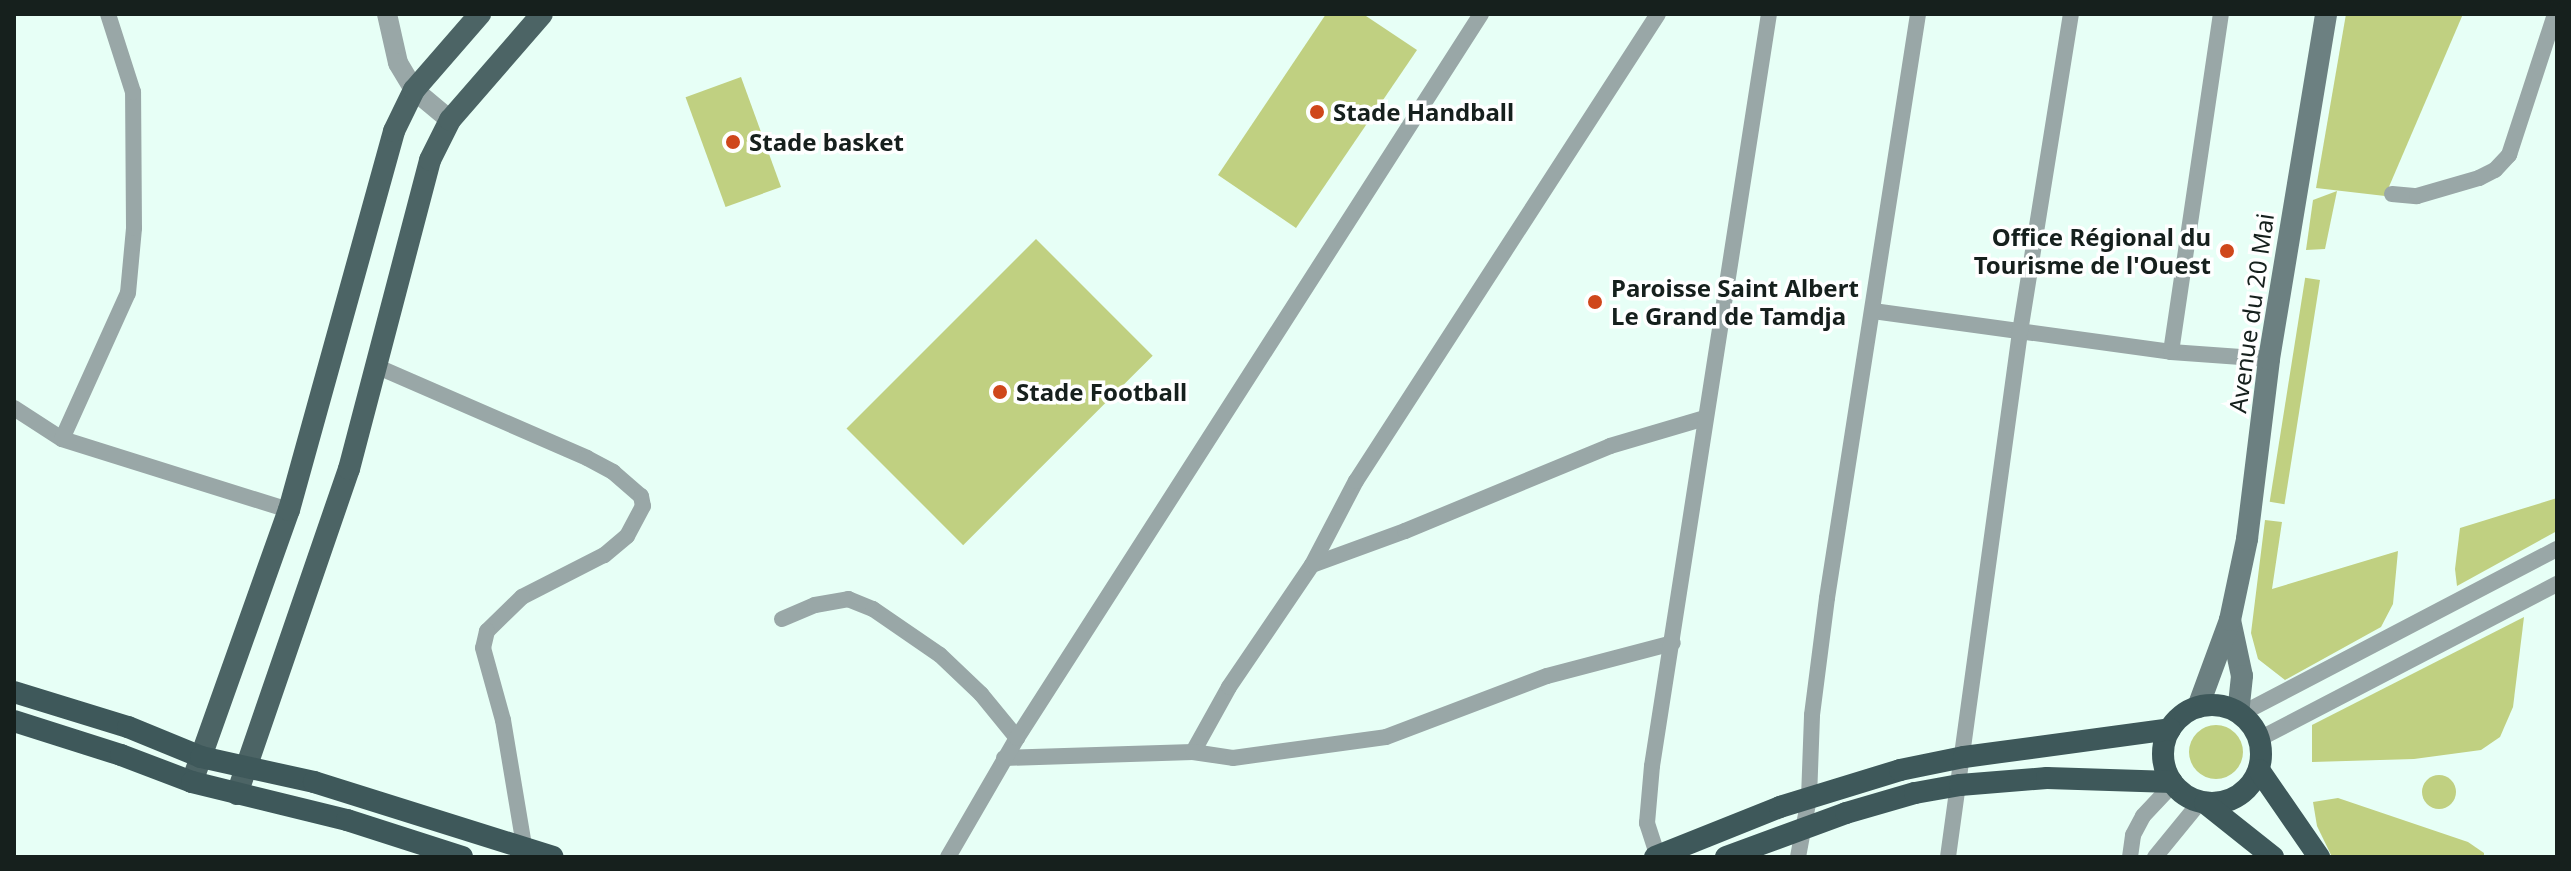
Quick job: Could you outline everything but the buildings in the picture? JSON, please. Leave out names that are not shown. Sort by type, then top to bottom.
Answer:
[{"type":"highway","points":[[14,692],[128,727],[201,757],[314,782],[526,853],[553,857]]},
{"type":"highway","points":[[2203,802],[2232,799],[2253,782],[2259,770],[2259,739],[2240,713],[2211,704],[2187,712],[2170,729],[2163,750],[2172,783],[2185,795],[2203,802],[2273,857]]},
{"type":"highway","points":[[14,721],[121,755],[192,782],[347,820],[462,857]]},
{"type":"highway","points":[[1657,857],[1809,798],[1900,770],[1964,757],[2170,729]]},
{"type":"highway","points":[[2259,770],[2319,857]]},
{"type":"highway","points":[[1726,857],[1915,793],[1960,785],[2047,778],[2172,783]]},
{"type":"main road","points":[[192,782],[289,510],[394,131],[414,90],[480,14]]},
{"type":"main road","points":[[237,794],[349,469],[430,160],[450,120],[542,14]]},
{"type":"main road","name":"Avenue du 20 Mai","points":[[2198,707],[2230,620],[2247,539],[2269,359],[2326,14]]},
{"type":"main road","name":"Avenue du 20 Mai","points":[[2230,620],[2242,676],[2240,713]]},
{"type":"street","points":[[62,439],[128,293],[134,228],[133,92],[108,14]]},
{"type":"street","points":[[387,14],[398,63],[414,90],[450,120]]},
{"type":"street","points":[[948,857],[1004,758],[1481,14]]},
{"type":"street","points":[[1193,752],[1229,687],[1312,565],[1356,481],[1658,14]]},
{"type":"street","points":[[1657,857],[1649,836],[1648,801],[1769,14]]},
{"type":"street","points":[[1798,857],[1809,798],[1812,715],[1825,612],[1918,14]]},
{"type":"street","points":[[1948,857],[2020,332],[2071,14]]},
{"type":"street","points":[[2171,352],[2221,14]]},
{"type":"street","points":[[2392,194],[2417,196],[2479,178],[2495,170],[2509,155],[2555,14]]},
{"type":"street","points":[[1873,311],[2171,352],[2269,359]]},
{"type":"street","points":[[378,367],[587,458],[613,472],[641,496],[643,506],[627,536],[570,575],[522,597],[487,631],[483,648],[503,720],[526,853]]},
{"type":"street","points":[[14,408],[62,439],[289,510]]},
{"type":"street","points":[[1312,565],[1363,548],[1610,446],[1705,418]]},
{"type":"street","points":[[2240,713],[2557,549]]},
{"type":"street","points":[[2259,739],[2557,584]]},
{"type":"street","points":[[782,619],[815,605],[848,599],[873,609],[940,655],[981,694],[1017,738]]},
{"type":"street","points":[[1004,758],[1193,752],[1233,758],[1386,737],[1547,676],[1673,643]]},
{"type":"street","points":[[2130,857],[2133,835],[2143,816],[2172,783]]},
{"type":"street","points":[[2155,857],[2203,802]]},
{"type":"green space","name":"Stade Handball","points":[[1326,14],[1363,14],[1417,50],[1296,228],[1218,175]]},
{"type":"green space","points":[[2346,14],[2463,14],[2385,196],[2316,188]]},
{"type":"green space","name":"Stade basket","points":[[741,77],[781,187],[726,207],[686,97]]},
{"type":"green space","points":[[2337,191],[2325,249],[2306,250],[2313,200]]},
{"type":"green space","name":"Stade Football","points":[[1036,239],[1153,356],[963,545],[846,429]]},
{"type":"green space","points":[[2305,278],[2320,280],[2284,504],[2270,502]]},
{"type":"green space","points":[[2557,498],[2557,531],[2457,586],[2455,569],[2460,528]]},
{"type":"green space","points":[[2265,520],[2282,522],[2272,589],[2398,551],[2393,604],[2381,627],[2285,680],[2258,659],[2251,633]]},
{"type":"green space","points":[[2524,617],[2513,707],[2500,737],[2481,750],[2414,759],[2312,762],[2312,725]]},
{"type":"green space","points":[[2216,725],[2235,733],[2243,752],[2235,771],[2216,779],[2197,771],[2189,752],[2197,733]]},
{"type":"green space","points":[[2439,775],[2451,780],[2456,792],[2451,804],[2439,809],[2427,804],[2422,792],[2427,780]]},
{"type":"green space","points":[[2338,798],[2468,842],[2484,853],[2484,857],[2332,857],[2317,826],[2313,802]]},
{"type":"place","name":"Stade Handball","points":[[1317,112]]},
{"type":"place","name":"Stade basket","points":[[733,142]]},
{"type":"place","name":"Office Régional du Tourisme de l'Ouest","points":[[2227,251]]},
{"type":"place","name":"Paroisse Saint Albert Le Grand de Tamdja","points":[[1595,302]]},
{"type":"place","name":"Stade Football","points":[[1000,392]]}]
